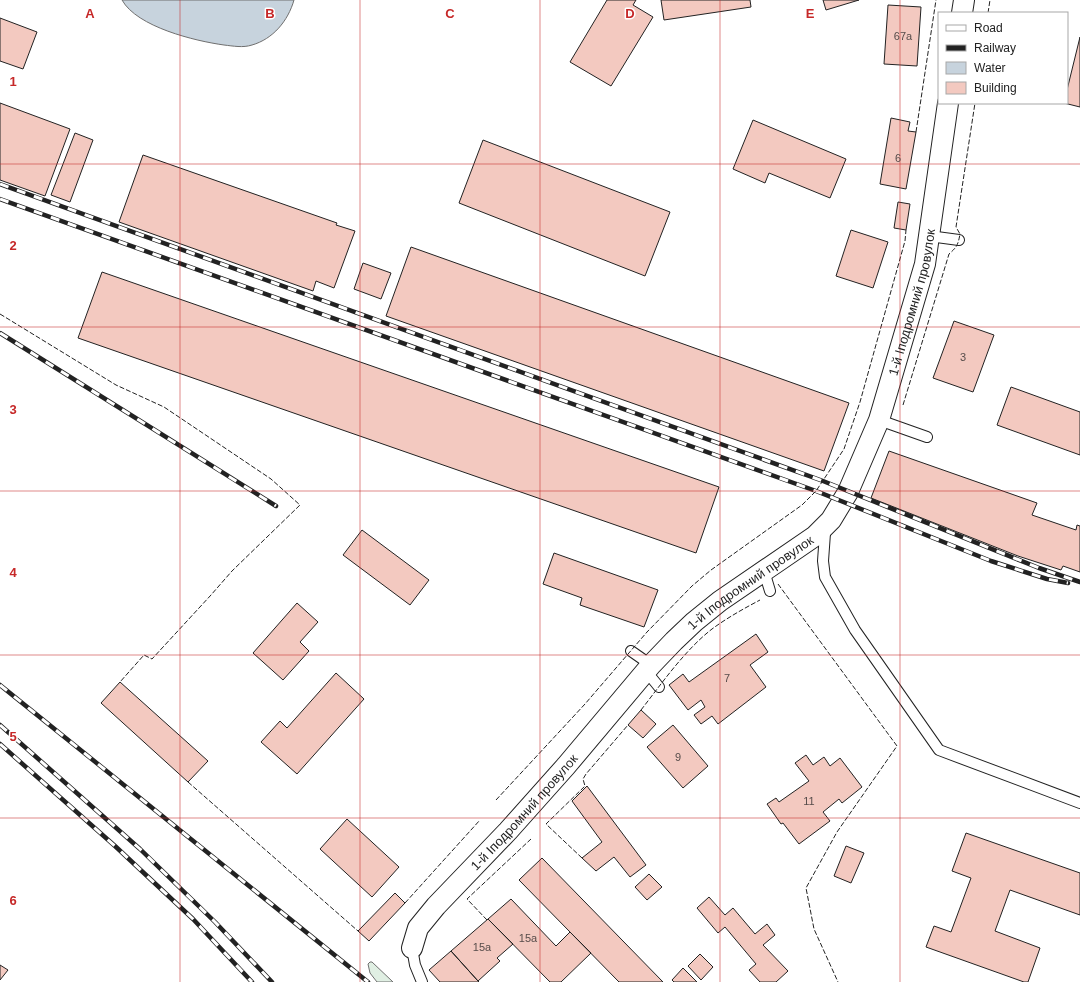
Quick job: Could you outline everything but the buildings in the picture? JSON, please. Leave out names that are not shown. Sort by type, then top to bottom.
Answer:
[{"type":"street","points":[[962,12],[964,0]]},
{"type":"street","name":"1-й Іподромний провулок","points":[[412,948],[418,928],[436,906],[566,766],[649,668],[694,622],[720,601],[815,536],[831,520],[848,492],[879,420],[925,264],[948,104]]},
{"type":"lane","points":[[929,236],[959,240]]},
{"type":"lane","points":[[879,420],[927,437]]},
{"type":"lane","points":[[831,520],[825,533],[823,561],[825,577],[855,630],[939,750],[1080,803]]},
{"type":"lane","points":[[764,571],[770,591]]},
{"type":"lane","points":[[631,651],[649,668],[659,687]]},
{"type":"lane","name":"1-й Іподромний провулок","points":[[412,948],[415,965],[422,982]]},
{"type":"green space","points":[[372,962],[393,982],[377,982],[370,973],[368,964]]},
{"type":"water","points":[[122,0],[294,0],[284,22],[273,34],[260,42],[242,47],[198,40],[168,31],[140,18],[130,10]]},
{"type":"railway","points":[[0,184],[823,481],[1039,568],[1080,582]]},
{"type":"railway","points":[[0,199],[816,491],[991,561],[1047,579],[1068,583]]},
{"type":"railway","points":[[0,333],[276,506]]},
{"type":"railway","points":[[0,685],[368,982]]},
{"type":"railway","points":[[0,725],[140,849],[215,922],[272,982]]},
{"type":"railway","points":[[0,744],[115,846],[193,919],[252,982]]},
{"type":"fence","points":[[916,132],[936,0]]},
{"type":"fence","points":[[988,12],[990,0]]},
{"type":"fence","points":[[903,405],[949,254],[957,246],[959,241],[960,234],[956,227],[975,104]]},
{"type":"fence","points":[[496,800],[585,704],[647,632],[692,586],[711,570],[802,505],[816,491],[844,449],[860,402],[905,241],[906,230]]},
{"type":"fence","points":[[0,314],[116,385],[164,407],[271,479],[300,505],[232,571],[152,659],[144,655],[120,682]]},
{"type":"fence","points":[[778,584],[897,746],[837,832],[806,888],[814,929],[838,982]]},
{"type":"fence","points":[[641,710],[674,667],[702,637],[723,621],[760,600]]},
{"type":"fence","points":[[582,858],[546,824],[585,786],[583,779],[586,774],[628,725]]},
{"type":"fence","points":[[188,782],[358,931]]},
{"type":"fence","points":[[405,903],[480,820]]},
{"type":"fence","points":[[487,920],[467,899],[531,839]]}]
